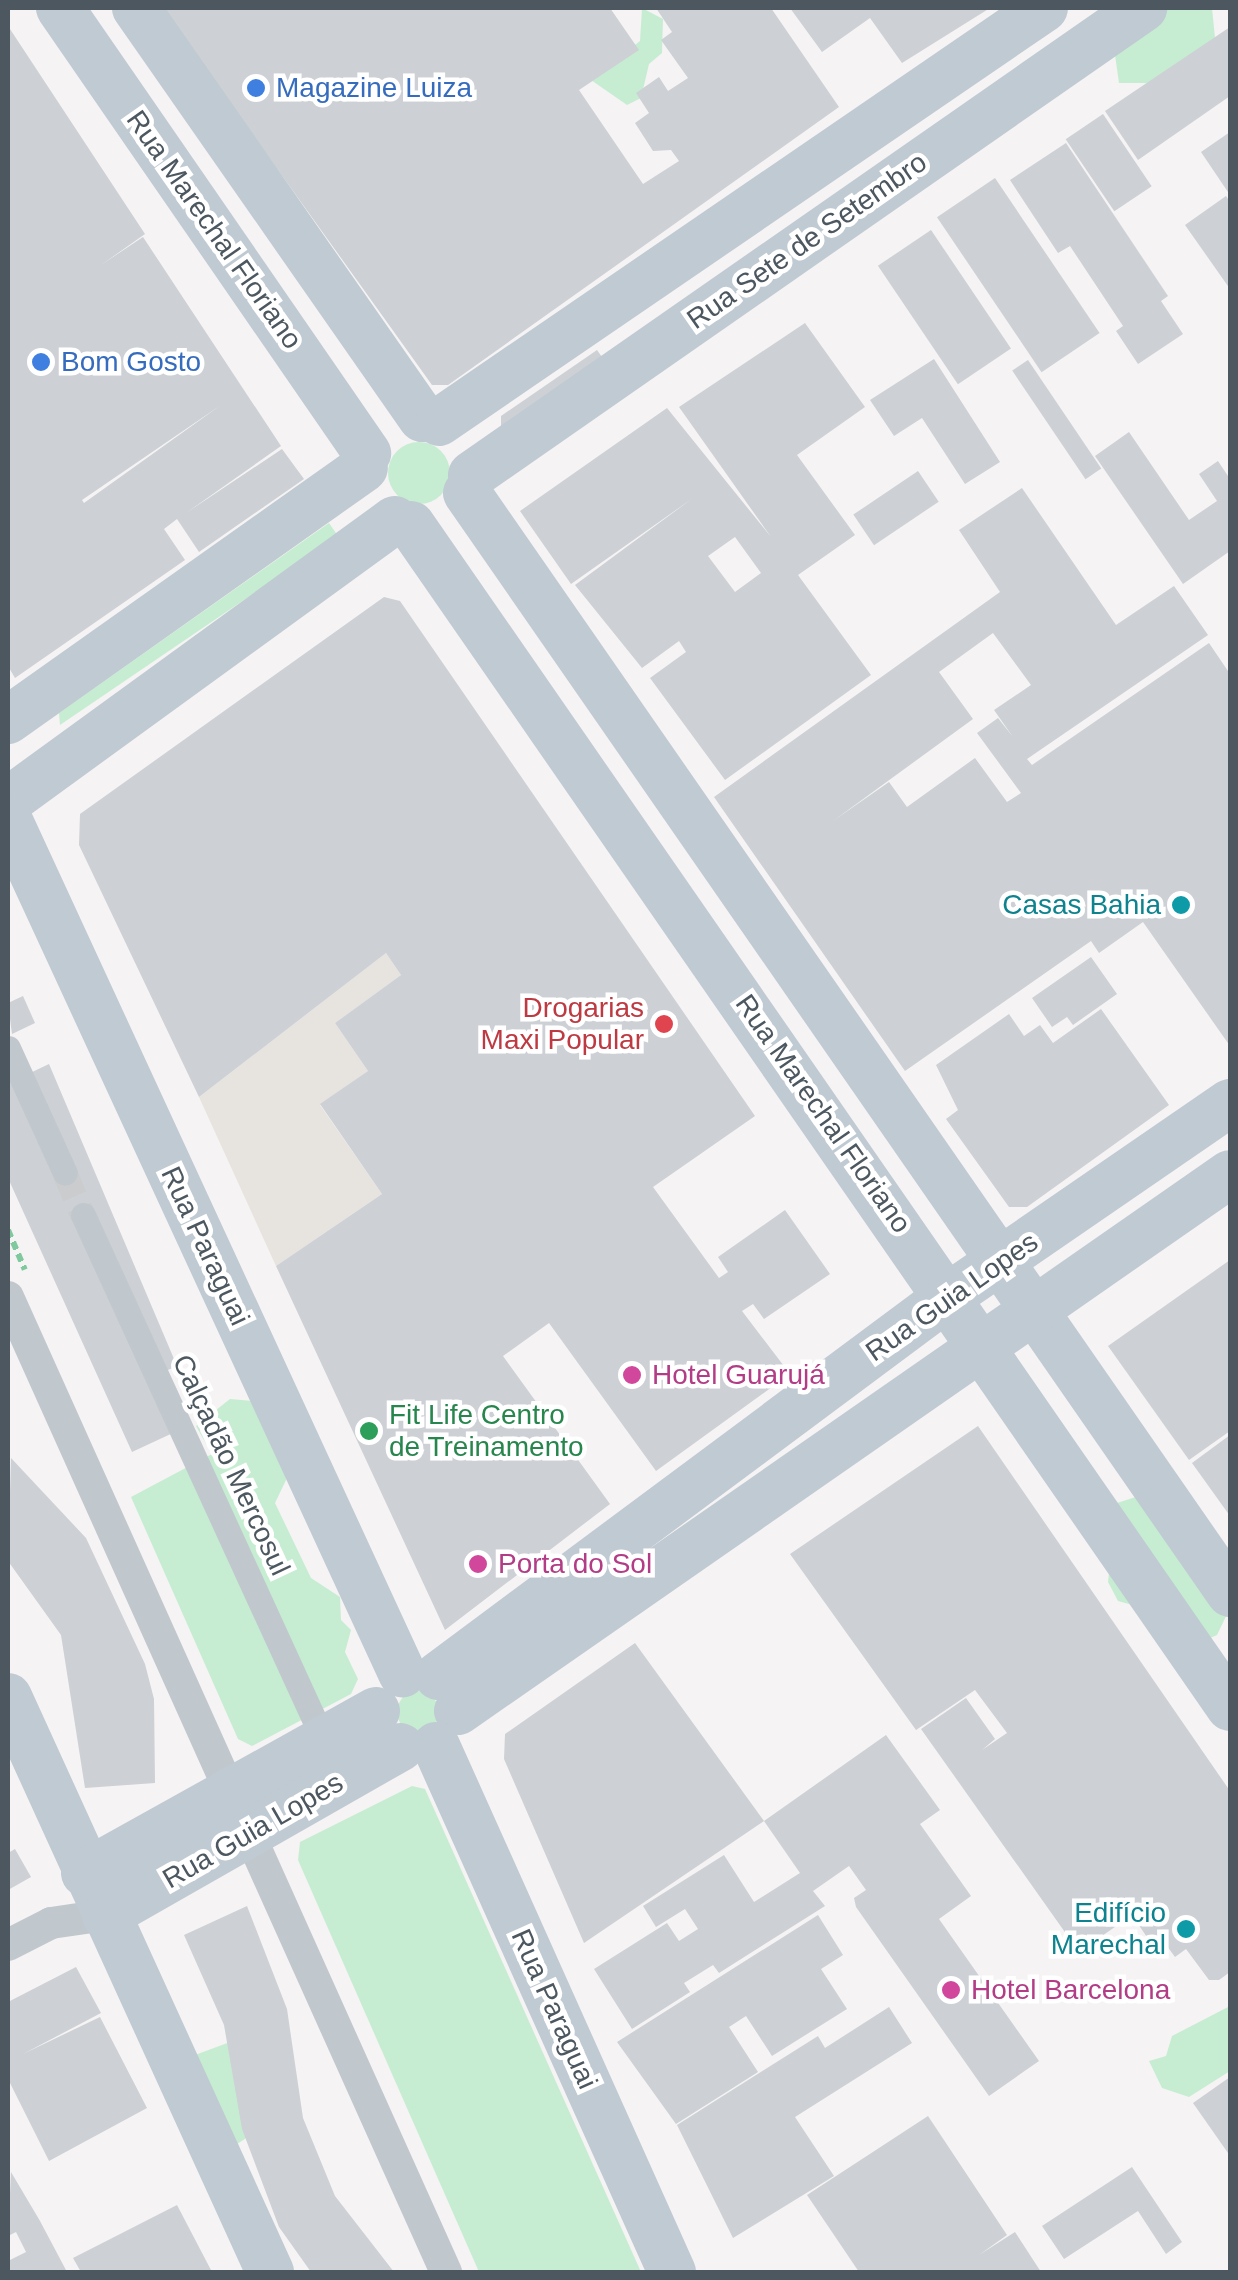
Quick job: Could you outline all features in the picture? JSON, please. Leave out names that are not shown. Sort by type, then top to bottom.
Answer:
[{"type":"main road","name":"Rua Marechal Floriano","points":[[60,8],[365,460]]},
{"type":"main road","points":[[136,8],[430,420],[464,444],[469,484],[1230,1593]]},
{"type":"main road","name":"Rua Sete de Setembro","points":[[430,420],[1044,8]]},
{"type":"main road","name":"Rua Sete de Setembro","points":[[469,484],[1143,8]]},
{"type":"main road","points":[[852,140],[885,187]]},
{"type":"main road","points":[[8,720],[365,460],[388,426],[430,420]]},
{"type":"main road","points":[[365,460],[372,500],[403,522]]},
{"type":"main road","points":[[8,802],[403,522],[445,517],[469,484]]},
{"type":"main road","name":"Rua Marechal Floriano","points":[[403,522],[949,1296],[1230,1707]]},
{"type":"main road","name":"Rua Paraguai","points":[[8,820],[672,2272]]},
{"type":"main road","name":"Rua Guia Lopes","points":[[240,1814],[324,1741],[418,1711],[949,1296],[1230,1102]]},
{"type":"main road","name":"Rua Guia Lopes","points":[[96,1894],[418,1711],[1034,1311],[1230,1174]]},
{"type":"main road","points":[[8,1697],[270,2272]]},
{"type":"street","points":[[8,1048],[65,1173]]},
{"type":"street","name":"Calçadão Mercosul","points":[[83,1214],[324,1741]]},
{"type":"street","points":[[8,1298],[446,2272]]},
{"type":"street","points":[[8,1945],[96,1894]]},
{"type":"street","points":[[51,1923],[96,1894]]},
{"type":"shaded area","points":[[386,953],[401,975],[335,1023],[368,1071],[320,1105],[382,1194],[276,1266],[199,1097]]},
{"type":"green space","points":[[642,8],[663,19],[662,53],[649,64],[641,98],[627,105],[591,80],[640,41]]},
{"type":"green space","points":[[1163,8],[1212,8],[1215,38],[1157,83],[1119,83],[1115,55]]},
{"type":"green space","points":[[419,442],[441,451],[450,473],[441,495],[419,504],[397,495],[388,473],[397,451]]},
{"type":"green space","points":[[329,523],[338,536],[60,725],[59,713]]},
{"type":"green space","points":[[230,1399],[253,1401],[287,1478],[275,1503],[311,1578],[340,1597],[341,1620],[351,1630],[345,1652],[358,1679],[351,1694],[252,1746],[238,1739],[131,1497],[212,1454],[196,1426]]},
{"type":"green space","points":[[1145,1494],[1230,1608],[1217,1635],[1190,1647],[1147,1609],[1118,1601],[1108,1582],[1117,1503]]},
{"type":"green space","points":[[418,1691],[433,1697],[439,1712],[433,1727],[418,1733],[403,1727],[397,1712],[403,1697]]},
{"type":"green space","points":[[412,1786],[425,1789],[641,2272],[479,2272],[298,1860],[300,1842]]},
{"type":"green space","points":[[1230,2006],[1230,2071],[1189,2097],[1162,2088],[1149,2061],[1166,2056],[1172,2036]]},
{"type":"green space","points":[[230,2042],[251,2135],[237,2144],[187,2058]]},
{"type":"building","points":[[162,8],[610,8],[639,50],[579,90],[643,184],[679,161],[671,150],[653,151],[635,123],[649,113],[636,93],[659,77],[668,91],[688,78],[661,40],[672,32],[656,8],[771,8],[839,107],[448,385],[432,385]]},
{"type":"building","points":[[790,8],[990,8],[902,63],[870,18],[822,52]]},
{"type":"building","points":[[8,26],[145,234],[101,265],[143,237],[281,446],[186,513],[282,449],[304,479],[199,552],[177,519],[164,529],[185,560],[15,678],[8,666]],"holes":[[[221,405],[84,503],[82,500]]]},
{"type":"building","points":[[1230,27],[1230,96],[1138,160],[1105,111]]},
{"type":"building","points":[[1103,114],[1152,186],[1114,211],[1066,139]]},
{"type":"building","points":[[1230,132],[1230,195],[1201,152]]},
{"type":"building","points":[[1066,143],[1168,296],[1161,301],[1183,334],[1138,364],[1116,331],[1123,326],[1070,246],[1058,253],[1010,180]]},
{"type":"building","points":[[995,178],[1100,333],[1042,372],[937,217]]},
{"type":"building","points":[[1226,196],[1230,202],[1230,289],[1185,225]]},
{"type":"building","points":[[931,230],[1011,349],[958,384],[878,266]]},
{"type":"building","points":[[805,323],[865,407],[797,455],[855,535],[798,575],[871,675],[725,780],[650,678],[686,652],[679,641],[642,668],[575,585],[693,498],[571,584],[520,511],[667,408],[771,537],[679,407]],"holes":[[[735,537],[761,573],[735,592],[708,556]]]},
{"type":"building","points":[[597,350],[611,370],[501,429],[501,416]]},
{"type":"building","points":[[934,359],[1000,462],[965,484],[922,418],[894,436],[870,400]]},
{"type":"building","points":[[1028,360],[1101,469],[1086,479],[1012,371]]},
{"type":"building","points":[[1129,432],[1189,520],[1217,501],[1199,474],[1218,461],[1230,479],[1230,551],[1183,584],[1095,456]]},
{"type":"building","points":[[918,471],[939,502],[874,545],[853,515]]},
{"type":"building","points":[[1022,488],[1116,625],[1174,586],[1208,635],[1027,759],[1032,765],[1209,643],[1230,674],[1230,1046],[1143,922],[1099,953],[1091,941],[905,1071],[714,797],[1000,592],[959,530]],"holes":[[[993,633],[1031,685],[994,710],[1013,737],[998,718],[977,733],[1021,793],[1007,802],[975,758],[907,807],[889,782],[833,821],[973,719],[939,672]]]},
{"type":"building","points":[[384,597],[400,601],[755,1116],[653,1187],[719,1278],[728,1272],[718,1257],[785,1210],[830,1274],[764,1319],[753,1304],[742,1311],[790,1374],[656,1471],[549,1323],[503,1356],[610,1504],[445,1630],[276,1266],[382,1194],[320,1104],[368,1071],[335,1023],[401,975],[386,953],[199,1097],[79,845],[80,814]]},
{"type":"building","points":[[1091,957],[1117,994],[1073,1025],[1067,1017],[1052,1027],[1032,998]]},
{"type":"building","points":[[23,996],[35,1023],[12,1034],[8,1003]]},
{"type":"building","points":[[1101,1009],[1169,1105],[1027,1207],[1009,1207],[946,1119],[958,1110],[936,1065],[1009,1014],[1024,1036],[1040,1025],[1053,1043]]},
{"type":"building","points":[[8,1063],[28,1074],[49,1064],[177,1366],[161,1373],[175,1432],[132,1452],[8,1178]]},
{"type":"building","points":[[1230,1260],[1230,1431],[1189,1460],[1108,1346]]},
{"type":"building","points":[[978,1426],[1230,1791],[1230,1972],[1219,1980],[1209,1980],[1186,1949],[1175,1957],[1164,1942],[1155,1949],[1132,1915],[1079,1952],[921,1729],[966,1698],[995,1739],[982,1750],[1007,1733],[975,1690],[916,1730],[790,1554]]},
{"type":"building","points":[[1230,1435],[1230,1516],[1192,1463]]},
{"type":"building","points":[[11,1458],[86,1538],[145,1664],[154,1699],[155,1783],[85,1788],[61,1635],[8,1561]]},
{"type":"building","points":[[635,1643],[764,1821],[584,1943],[504,1759],[505,1734]]},
{"type":"building","points":[[886,1735],[940,1810],[920,1824],[971,1896],[939,1919],[1039,2061],[989,2096],[856,1907],[854,1898],[866,1890],[849,1866],[813,1891],[825,1906],[719,1973],[713,1965],[684,1983],[690,1992],[632,2029],[594,1969],[667,1923],[679,1941],[698,1929],[685,1909],[656,1927],[643,1906],[724,1855],[754,1902],[800,1873],[764,1821]]},
{"type":"building","points":[[15,1849],[31,1877],[8,1890],[8,1853]]},
{"type":"building","points":[[247,1906],[287,2009],[303,2118],[335,2196],[394,2272],[311,2272],[279,2227],[242,2129],[224,2025],[184,1935]]},
{"type":"building","points":[[818,1915],[843,1955],[821,1969],[847,2009],[772,2056],[746,2016],[729,2027],[758,2072],[676,2124],[617,2042]]},
{"type":"building","points":[[76,1967],[101,2013],[23,2054],[100,2017],[147,2108],[49,2161],[8,2079],[8,2002]]},
{"type":"building","points":[[889,2007],[912,2043],[795,2117],[834,2176],[733,2238],[677,2125],[818,2036],[825,2048]]},
{"type":"building","points":[[1230,2077],[1230,2151],[1228,2153],[1193,2103]]},
{"type":"building","points":[[928,2116],[1007,2235],[979,2255],[1015,2232],[1041,2272],[859,2272],[807,2195]]},
{"type":"building","points":[[1132,2167],[1182,2242],[1166,2254],[1138,2211],[1064,2259],[1042,2226]]},
{"type":"building","points":[[11,2172],[67,2272],[8,2272],[8,2261],[26,2252],[16,2232],[8,2236]]},
{"type":"building","points":[[177,2205],[212,2272],[81,2272],[73,2258]]},
{"type":"tunnel","points":[[65,1173],[83,1215]]},
{"type":"place","name":"Magazine Luiza","points":[[256,88]]},
{"type":"place","name":"Bom Gosto","points":[[41,362]]},
{"type":"place","name":"Casas Bahia","points":[[1181,905]]},
{"type":"place","name":"Drogarias Maxi Popular","points":[[664,1024]]},
{"type":"place","name":"Hotel Guarujá","points":[[632,1375]]},
{"type":"place","name":"Fit Life Centro de Treinamento","points":[[369,1431]]},
{"type":"place","name":"Porta do Sol","points":[[478,1564]]},
{"type":"place","name":"Edifício Marechal","points":[[1186,1929]]},
{"type":"place","name":"Hotel Barcelona","points":[[951,1990]]}]
